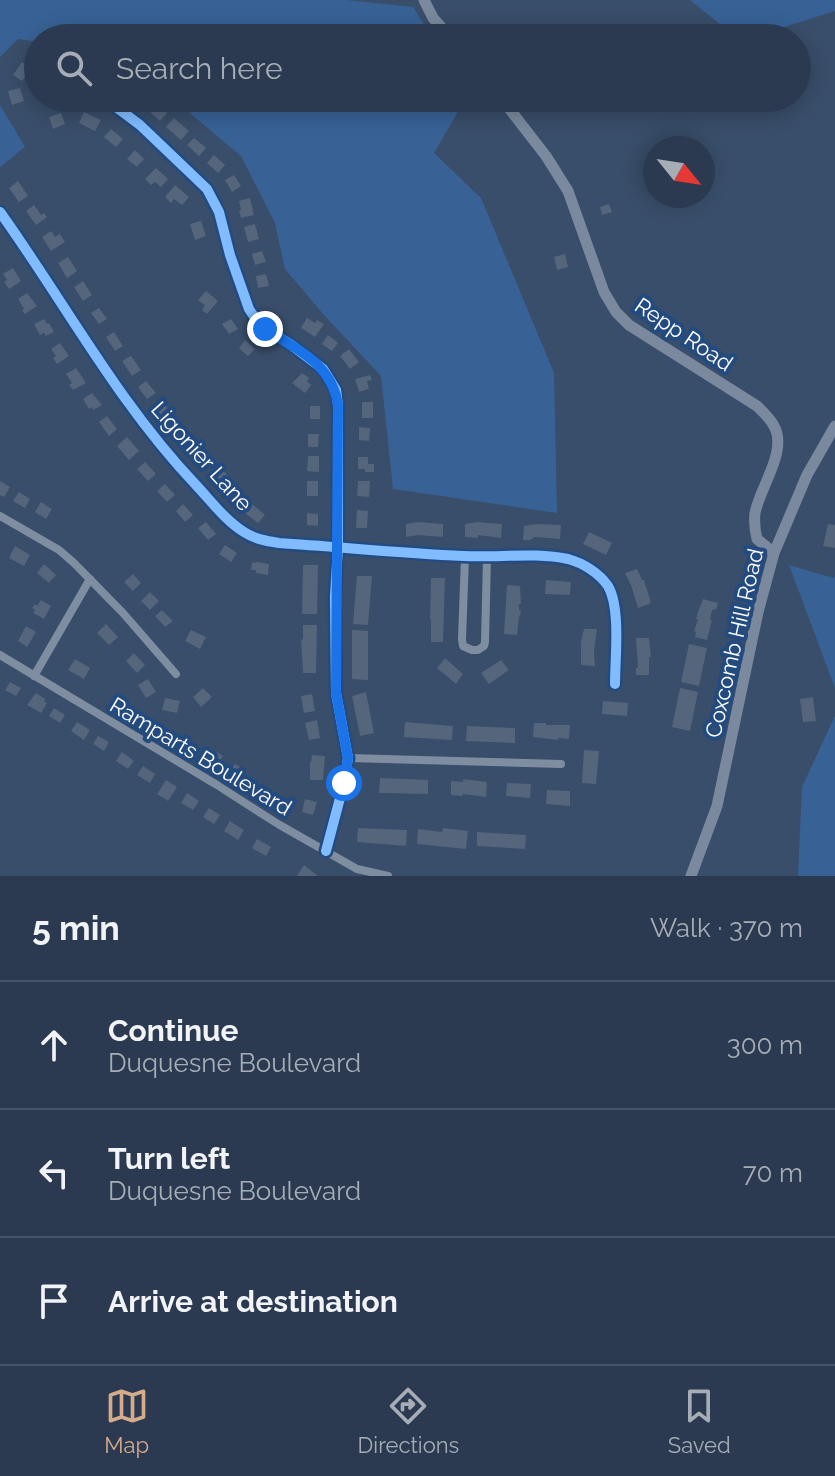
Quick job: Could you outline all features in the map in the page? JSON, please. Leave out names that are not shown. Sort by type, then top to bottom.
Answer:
[{"type":"street","points":[[424,0],[438,24]]},
{"type":"street","points":[[123,112],[207,189],[219,212],[249,309],[257,321],[315,362],[336,390],[336,693],[348,758],[326,851]]},
{"type":"street","name":"Repp Road","points":[[512,112],[568,191],[604,292],[616,312],[629,325],[757,406],[773,423],[777,434],[776,455],[755,512],[755,523],[757,539],[774,553]]},
{"type":"street","name":"Ligonier Lane","points":[[0,212],[96,359],[137,415],[180,469],[234,525],[261,540],[279,543],[465,557],[554,557],[571,560],[599,575],[614,600],[615,684]]},
{"type":"street","name":"Coxcomb Hill Road","points":[[691,876],[717,806],[758,612],[774,553],[807,475],[835,426]]},
{"type":"street","points":[[0,516],[59,550],[123,613],[176,674]]},
{"type":"street","points":[[465,557],[462,639],[467,649],[478,650],[485,642],[487,557]]},
{"type":"street","points":[[34,676],[90,579]]},
{"type":"street","name":"Ramparts Boulevard","points":[[0,655],[357,869],[388,876]]},
{"type":"street","points":[[348,758],[561,764]]},
{"type":"shaded area","points":[[0,0],[346,0],[413,7],[424,24],[24,24],[24,40],[18,39],[0,57]]},
{"type":"shaded area","points":[[690,0],[835,0],[835,11],[794,24],[720,24]]},
{"type":"shaded area","points":[[0,105],[25,147],[0,167]]},
{"type":"shaded area","points":[[189,112],[458,112],[434,153],[481,198],[554,373],[557,513],[393,489],[381,376],[285,269],[275,223],[241,156]]},
{"type":"shaded area","points":[[789,565],[833,578],[835,576],[835,688]]},
{"type":"shaded area","points":[[835,716],[835,876],[798,876],[802,787]]},
{"type":"building","points":[[22,62],[24,64],[22,81],[13,75]]},
{"type":"building","points":[[20,88],[24,101],[12,105],[8,91]]},
{"type":"building","points":[[84,112],[101,120],[95,131],[79,123]]},
{"type":"building","points":[[150,112],[167,113],[160,121]]},
{"type":"building","points":[[61,113],[65,124],[53,129],[49,117]]},
{"type":"building","points":[[174,118],[189,131],[181,140],[166,127]]},
{"type":"building","points":[[111,129],[123,139],[116,147],[104,137]]},
{"type":"building","points":[[194,138],[206,148],[199,156],[187,145]]},
{"type":"building","points":[[135,150],[144,159],[137,167],[127,159]]},
{"type":"building","points":[[214,155],[225,165],[218,173],[207,163]]},
{"type":"building","points":[[156,168],[168,179],[161,187],[155,182],[151,185],[145,179]]},
{"type":"building","points":[[234,175],[241,186],[232,192],[225,180]]},
{"type":"building","points":[[18,181],[28,196],[19,202],[9,188]]},
{"type":"building","points":[[175,185],[189,197],[182,205],[174,199],[171,203],[165,197]]},
{"type":"building","points":[[250,198],[254,215],[241,218],[239,201]]},
{"type":"building","points":[[609,204],[612,212],[602,215],[600,207]]},
{"type":"building","points":[[34,205],[41,215],[44,213],[47,217],[36,225],[26,211]]},
{"type":"building","points":[[201,221],[206,236],[195,240],[190,224]]},
{"type":"building","points":[[255,224],[259,239],[248,242],[244,227]]},
{"type":"building","points":[[51,231],[55,237],[60,234],[65,242],[51,251],[42,237]]},
{"type":"building","points":[[262,251],[266,262],[255,265],[252,254]]},
{"type":"building","points":[[565,254],[568,267],[557,270],[554,257]]},
{"type":"building","points":[[68,257],[77,271],[67,278],[58,263]]},
{"type":"building","points":[[13,268],[21,281],[9,289],[3,274]]},
{"type":"building","points":[[266,274],[269,286],[258,288],[256,276]]},
{"type":"building","points":[[83,281],[92,295],[83,301],[74,287]]},
{"type":"building","points":[[206,291],[218,301],[207,314],[202,310],[205,305],[198,300]]},
{"type":"building","points":[[27,293],[37,306],[25,314],[18,299]]},
{"type":"building","points":[[99,308],[107,319],[99,324],[91,313]]},
{"type":"building","points":[[307,318],[324,324],[315,337],[301,328]]},
{"type":"building","points":[[44,319],[54,332],[46,336],[44,333],[40,335],[34,324]]},
{"type":"building","points":[[231,319],[238,329],[229,334],[222,324]]},
{"type":"building","points":[[114,332],[123,346],[115,351],[106,337]]},
{"type":"building","points":[[328,335],[338,343],[332,351],[322,344]]},
{"type":"building","points":[[245,340],[255,349],[248,356],[239,348]]},
{"type":"building","points":[[60,343],[69,356],[57,364],[51,349]]},
{"type":"building","points":[[349,349],[359,362],[350,369],[340,356]]},
{"type":"building","points":[[131,356],[141,370],[132,376],[122,361]]},
{"type":"building","points":[[76,368],[86,383],[73,390],[66,374]]},
{"type":"building","points":[[302,373],[309,378],[307,381],[311,385],[305,393],[292,383]]},
{"type":"building","points":[[370,375],[372,380],[367,381],[369,389],[359,392],[355,379]]},
{"type":"building","points":[[146,381],[156,393],[147,399],[138,387]]},
{"type":"building","points":[[92,393],[102,405],[93,410],[83,399]]},
{"type":"building","points":[[362,402],[373,402],[373,418],[362,418]]},
{"type":"building","points":[[165,405],[174,416],[165,423],[157,412]]},
{"type":"building","points":[[310,406],[320,406],[320,419],[310,419]]},
{"type":"building","points":[[107,416],[117,429],[109,436],[99,422]]},
{"type":"building","points":[[183,426],[193,437],[185,444],[175,433]]},
{"type":"building","points":[[359,427],[370,428],[369,441],[359,440]]},
{"type":"building","points":[[308,434],[319,434],[318,447],[308,447]]},
{"type":"building","points":[[127,437],[139,451],[129,460],[117,446]]},
{"type":"building","points":[[201,446],[210,457],[202,464],[193,454]]},
{"type":"building","points":[[308,456],[319,456],[319,472],[307,471]]},
{"type":"building","points":[[358,457],[368,457],[368,464],[374,464],[374,472],[358,469]]},
{"type":"building","points":[[145,462],[156,474],[148,481],[137,469]]},
{"type":"building","points":[[219,466],[229,477],[220,484],[210,473]]},
{"type":"building","points":[[0,481],[10,487],[4,497],[0,495]]},
{"type":"building","points":[[307,481],[318,481],[318,496],[307,496]]},
{"type":"building","points":[[358,481],[370,481],[369,497],[357,496]]},
{"type":"building","points":[[165,484],[175,495],[167,502],[157,491]]},
{"type":"building","points":[[235,485],[245,496],[237,503],[228,492]]},
{"type":"building","points":[[19,492],[30,499],[25,508],[13,501]]},
{"type":"building","points":[[41,502],[52,509],[46,519],[35,512]]},
{"type":"building","points":[[183,504],[193,515],[185,522],[176,511]]},
{"type":"building","points":[[252,504],[265,515],[258,523],[245,513]]},
{"type":"building","points":[[357,510],[368,511],[367,528],[356,528]]},
{"type":"building","points":[[307,513],[318,514],[318,526],[307,525]]},
{"type":"building","points":[[206,522],[216,534],[208,540],[198,528]]},
{"type":"building","points":[[406,524],[443,524],[443,537],[406,537]]},
{"type":"building","points":[[465,524],[502,524],[501,538],[465,537]]},
{"type":"building","points":[[828,524],[835,525],[835,548],[823,546]]},
{"type":"building","points":[[561,525],[560,539],[535,537],[523,540],[524,526]]},
{"type":"building","points":[[589,532],[612,543],[606,555],[583,544]]},
{"type":"building","points":[[225,545],[237,553],[231,562],[219,554]]},
{"type":"building","points":[[15,546],[30,555],[24,566],[9,558]]},
{"type":"building","points":[[252,563],[269,564],[268,575],[251,570]]},
{"type":"building","points":[[44,564],[56,575],[49,583],[37,573]]},
{"type":"building","points":[[303,565],[318,565],[317,614],[302,614]]},
{"type":"building","points":[[637,569],[651,603],[638,608],[625,573]]},
{"type":"building","points":[[133,574],[141,583],[133,591],[124,582]]},
{"type":"building","points":[[357,576],[372,576],[368,625],[353,624]]},
{"type":"building","points":[[431,578],[445,578],[443,642],[431,642]]},
{"type":"building","points":[[546,580],[571,582],[570,595],[545,594]]},
{"type":"building","points":[[507,585],[520,586],[521,610],[517,635],[504,634]]},
{"type":"building","points":[[150,592],[159,601],[150,610],[141,601]]},
{"type":"building","points":[[703,599],[718,603],[711,614],[707,640],[695,637],[694,631]]},
{"type":"building","points":[[41,600],[51,606],[44,619],[33,613],[35,610],[32,608]]},
{"type":"building","points":[[162,610],[173,621],[165,627],[155,616]]},
{"type":"building","points":[[106,624],[118,637],[109,645],[97,633]]},
{"type":"building","points":[[303,625],[317,625],[316,673],[303,673]]},
{"type":"building","points":[[26,626],[36,632],[27,647],[18,641]]},
{"type":"building","points":[[584,629],[597,629],[595,666],[581,665]]},
{"type":"building","points":[[191,630],[206,637],[200,649],[185,641]]},
{"type":"building","points":[[352,630],[368,631],[368,680],[352,679]]},
{"type":"building","points":[[636,638],[649,638],[649,675],[636,675]]},
{"type":"building","points":[[689,644],[707,648],[699,686],[681,682]]},
{"type":"building","points":[[134,653],[145,665],[137,673],[126,661]]},
{"type":"building","points":[[445,658],[463,674],[456,684],[437,668]]},
{"type":"building","points":[[75,659],[90,668],[84,679],[68,670]]},
{"type":"building","points":[[501,660],[509,670],[489,684],[481,673]]},
{"type":"building","points":[[148,679],[156,692],[146,698],[138,685]]},
{"type":"building","points":[[10,682],[21,688],[16,696],[5,690]]},
{"type":"building","points":[[203,688],[212,697],[201,707],[193,697]]},
{"type":"building","points":[[680,688],[698,692],[690,731],[672,727]]},
{"type":"building","points":[[366,692],[374,733],[360,736],[352,696]]},
{"type":"building","points":[[36,693],[47,703],[41,713],[27,705]]},
{"type":"building","points":[[312,694],[315,711],[304,713],[301,696]]},
{"type":"building","points":[[813,697],[816,721],[803,722],[800,699]]},
{"type":"building","points":[[165,698],[180,701],[177,713],[162,710]]},
{"type":"building","points":[[603,701],[628,703],[627,716],[602,714]]},
{"type":"building","points":[[54,708],[65,715],[60,723],[49,716]]},
{"type":"building","points":[[317,720],[320,738],[309,740],[305,723]]},
{"type":"building","points":[[77,722],[90,730],[84,740],[71,731]]},
{"type":"building","points":[[405,722],[453,726],[452,740],[404,737]]},
{"type":"building","points":[[534,723],[570,725],[569,739],[533,737]]},
{"type":"building","points":[[467,726],[515,728],[515,743],[466,741]]},
{"type":"building","points":[[98,736],[109,742],[104,751],[93,744]]},
{"type":"building","points":[[210,748],[223,756],[217,765],[204,757]]},
{"type":"building","points":[[584,750],[599,751],[596,784],[582,783]]},
{"type":"building","points":[[122,752],[134,761],[128,769],[116,761]]},
{"type":"building","points":[[312,755],[325,756],[323,780],[310,780]]},
{"type":"building","points":[[235,764],[247,771],[240,781],[229,773]]},
{"type":"building","points":[[143,766],[155,774],[150,783],[137,775]]},
{"type":"building","points":[[380,778],[428,780],[428,794],[379,793]]},
{"type":"building","points":[[463,779],[487,782],[486,797],[451,795],[451,781],[463,782]]},
{"type":"building","points":[[166,780],[177,787],[168,801],[157,794]]},
{"type":"building","points":[[507,783],[531,784],[530,798],[506,796]]},
{"type":"building","points":[[547,790],[570,791],[570,806],[546,804]]},
{"type":"building","points":[[187,793],[199,801],[193,810],[181,803]]},
{"type":"building","points":[[305,799],[317,802],[313,815],[302,812]]},
{"type":"building","points":[[209,808],[220,815],[214,824],[203,817]]},
{"type":"building","points":[[230,821],[244,830],[238,840],[224,831]]},
{"type":"building","points":[[358,828],[407,830],[406,846],[357,842]]},
{"type":"building","points":[[443,828],[468,831],[466,849],[417,844],[418,829],[442,832]]},
{"type":"building","points":[[477,832],[526,835],[525,849],[477,846]]},
{"type":"building","points":[[257,839],[271,847],[266,856],[252,848]]},
{"type":"building","points":[[304,865],[309,869],[318,876],[297,876]]},
{"type":"cycle path","points":[[123,112],[207,189],[219,212],[249,309],[257,321],[323,369],[336,390],[336,693],[348,758],[326,851]]},
{"type":"cycle path","points":[[0,212],[142,421],[196,485],[237,527],[256,538],[279,543],[463,556],[542,556],[579,563],[600,577],[612,595],[616,620],[615,684]]},
{"type":"route","points":[[265,329],[315,362],[336,390],[336,693],[348,758],[344,783]]}]
